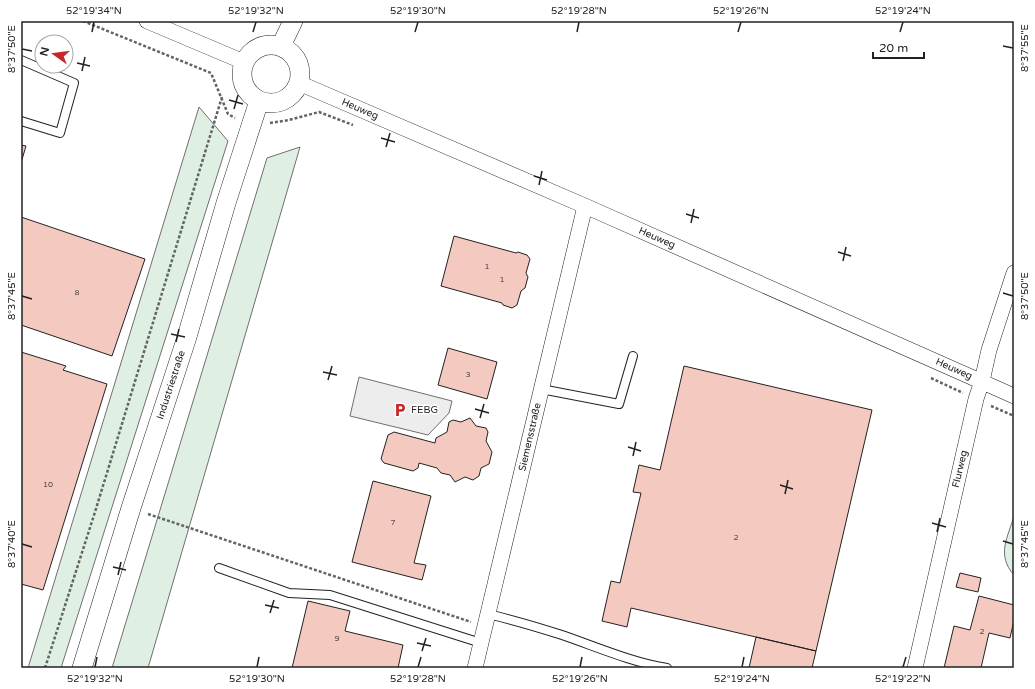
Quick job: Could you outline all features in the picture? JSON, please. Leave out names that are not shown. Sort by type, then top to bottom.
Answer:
[{"type":"street","points":[[147,21],[244,62]]},
{"type":"street","points":[[281,46],[293,21]]},
{"type":"street","points":[[270,44],[281,46],[291,51],[298,61],[301,72],[299,83],[295,92],[287,98],[278,102],[269,103],[259,101],[251,96],[242,80],[244,62],[250,52],[260,46],[270,44]]},
{"type":"street","name":"Heuweg","points":[[299,83],[585,206],[1014,396]]},
{"type":"street","name":"Industriestraße","points":[[82,668],[131,508],[186,340],[226,203],[259,101]]},
{"type":"street","name":"Siemensstraße","points":[[475,668],[585,206]]},
{"type":"street","name":"Flurweg","points":[[915,668],[976,399],[982,382],[989,350],[1014,273]]},
{"type":"lane","points":[[21,60],[74,83],[60,133],[21,121]]},
{"type":"lane","points":[[541,389],[619,404],[633,356]]},
{"type":"lane","points":[[219,568],[289,593],[330,596],[481,643]]},
{"type":"lane","points":[[486,620],[533,626],[624,657],[668,668]]},
{"type":"path","points":[[83,21],[211,74],[228,114],[251,125],[289,120],[319,112],[356,127]]},
{"type":"path","points":[[45,668],[96,512],[222,97]]},
{"type":"path","points":[[926,376],[1014,416]]},
{"type":"path","points":[[131,508],[486,620]]},
{"type":"green space","points":[[199,107],[228,141],[61,668],[28,668]]},
{"type":"green space","points":[[300,147],[148,668],[112,668],[267,158]]},
{"type":"green space","points":[[1014,516],[1014,575],[1006,560],[1005,546]]},
{"type":"shaded area","name":"FEBG","points":[[359,377],[452,401],[449,413],[428,435],[350,416]]},
{"type":"building","points":[[21,145],[26,146],[21,163]]},
{"type":"building","points":[[21,217],[145,259],[112,356],[21,325]]},
{"type":"building","points":[[454,236],[527,255],[530,259],[526,273],[528,277],[525,288],[521,291],[517,305],[512,308],[503,305],[502,303],[441,286]]},
{"type":"building","points":[[448,348],[497,362],[487,399],[438,385]]},
{"type":"building","points":[[21,352],[66,366],[63,370],[107,384],[43,590],[21,584]]},
{"type":"building","points":[[684,366],[872,410],[816,651],[631,608],[627,627],[602,621],[611,581],[620,583],[641,493],[633,492],[639,465],[660,470]]},
{"type":"building","points":[[470,418],[476,426],[486,428],[488,432],[486,441],[492,452],[489,464],[481,468],[479,476],[473,480],[465,477],[455,482],[450,475],[441,473],[437,468],[419,463],[418,468],[413,471],[384,463],[381,459],[388,435],[394,432],[435,443],[436,438],[447,432],[449,422],[453,420],[461,422]]},
{"type":"building","points":[[373,481],[431,496],[414,563],[426,565],[422,580],[352,562]]},
{"type":"building","points":[[960,573],[981,578],[978,592],[956,587]]},
{"type":"building","points":[[979,596],[1014,605],[1014,620],[1010,638],[989,633],[981,668],[944,668],[954,626],[970,630]]},
{"type":"building","points":[[308,601],[350,611],[345,631],[403,645],[398,668],[292,668]]},
{"type":"building","points":[[756,637],[816,651],[812,668],[749,668]]},
{"type":"place","name":"FEBG","points":[[400,410]]}]
